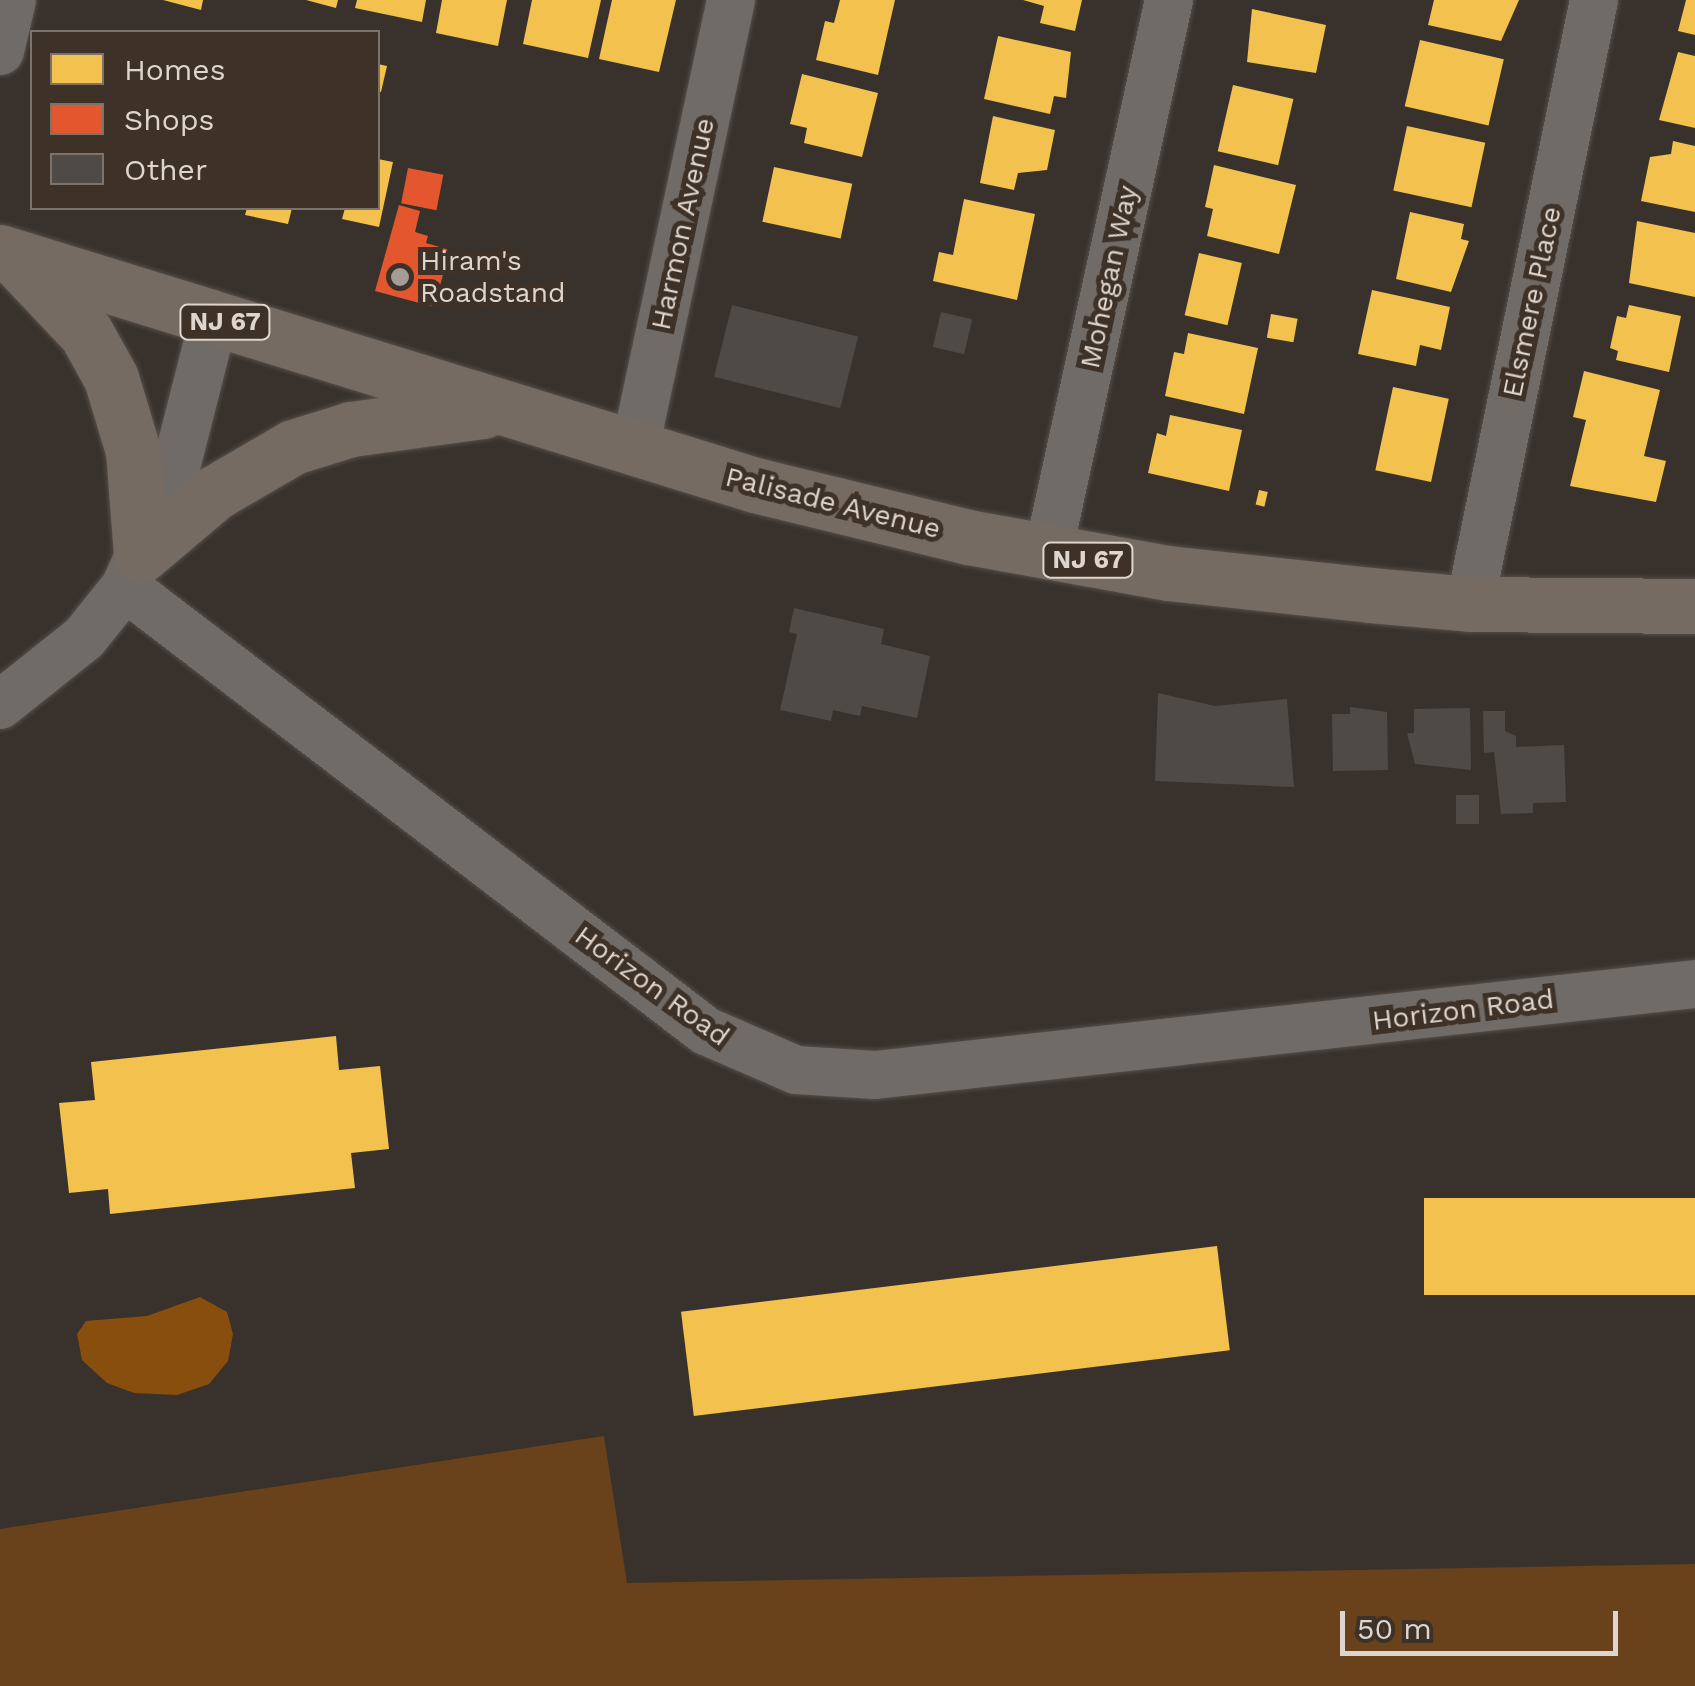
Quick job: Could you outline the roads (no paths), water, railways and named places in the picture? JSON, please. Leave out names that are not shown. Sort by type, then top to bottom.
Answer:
[{"type":"main road","name":"Palisade Avenue","points":[[7,254],[636,448],[838,506],[1048,554],[1267,586],[1470,604],[1695,606]]},
{"type":"main road","points":[[7,254],[86,333],[112,378],[133,451],[133,571]]},
{"type":"main road","points":[[133,571],[214,493],[293,447],[351,429],[499,408]]},
{"type":"street","points":[[0,50],[12,0]]},
{"type":"street","name":"Harmon Avenue","points":[[636,448],[732,0]]},
{"type":"street","name":"Mohegan Way","points":[[1048,554],[1169,0]]},
{"type":"street","name":"Elsmere Place","points":[[1470,604],[1594,0]]},
{"type":"street","points":[[0,705],[84,638],[133,571],[172,483],[214,318]]},
{"type":"street","name":"Horizon Road","points":[[133,571],[706,1031],[796,1070],[875,1076],[1695,984]]},
{"type":"place","name":"Hiram's Roadstand","points":[[400,277]]}]
